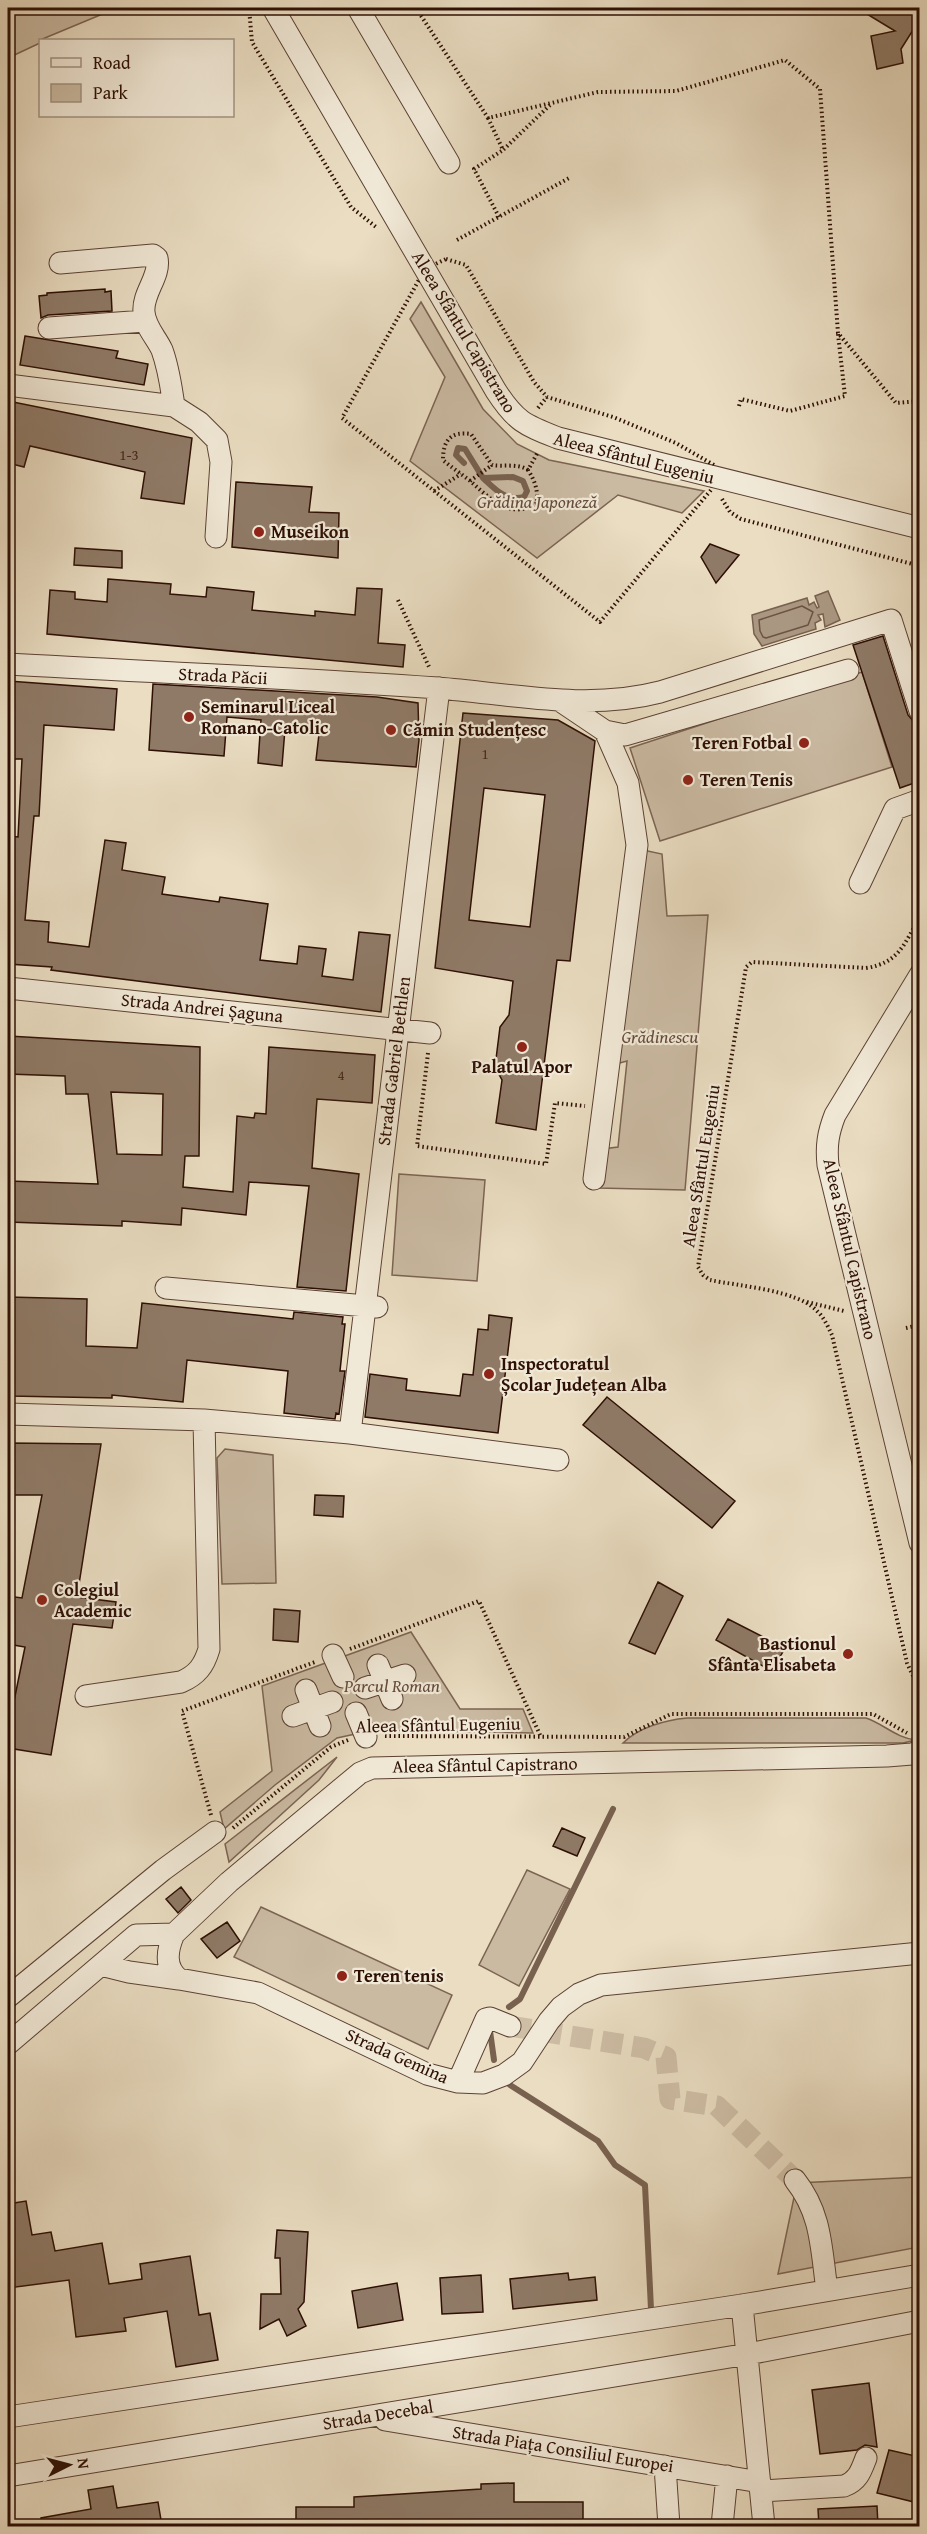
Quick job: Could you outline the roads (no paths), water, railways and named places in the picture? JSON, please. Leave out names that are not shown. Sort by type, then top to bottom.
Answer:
[{"type":"street","name":"Aleea Sfântul Capistrano","points":[[273,8],[510,413],[524,425],[558,438],[707,484],[920,528]]},
{"type":"street","points":[[358,8],[449,163]]},
{"type":"street","points":[[60,262],[153,255],[158,258],[159,264],[145,296],[145,321],[161,348],[169,371],[174,406]]},
{"type":"street","points":[[50,328],[145,321]]},
{"type":"street","points":[[8,385],[174,406],[199,422],[217,440],[221,462],[216,537]]},
{"type":"street","name":"Strada Păcii","points":[[8,664],[439,688],[588,702],[637,698],[891,620],[920,711]]},
{"type":"street","points":[[559,700],[605,731],[625,735],[848,670]]},
{"type":"street","name":"Strada Gabriel Bethlen","points":[[350,1433],[372,1306],[397,1029],[439,688]]},
{"type":"street","points":[[594,1179],[637,845],[628,783],[605,731]]},
{"type":"street","points":[[860,883],[895,809],[920,800]]},
{"type":"street","name":"Aleea Sfântul Capistrano","points":[[920,975],[835,1115],[828,1134],[828,1165],[920,1543]]},
{"type":"street","name":"Strada Andrei Șaguna","points":[[8,988],[430,1033]]},
{"type":"street","points":[[166,1288],[372,1306]]},
{"type":"street","points":[[8,1414],[204,1420],[350,1433],[558,1460]]},
{"type":"street","points":[[86,1696],[181,1683],[193,1677],[205,1664],[209,1649],[204,1420]]},
{"type":"street","points":[[333,1655],[343,1677]]},
{"type":"street","points":[[380,1683],[405,1675]]},
{"type":"street","points":[[293,1716],[318,1707]]},
{"type":"street","points":[[356,1713],[366,1737]]},
{"type":"street","name":"Aleea Sfântul Capistrano","points":[[174,1934],[238,1875],[360,1773],[372,1768],[887,1756],[915,1742]]},
{"type":"street","points":[[8,1997],[163,1870],[221,1833]]},
{"type":"street","points":[[8,2044],[136,1935],[174,1934],[168,1947],[168,1963],[172,1973],[179,1978]]},
{"type":"street","name":"Strada Gemina","points":[[101,1965],[129,1972],[179,1978],[258,1993],[428,2074],[458,2082],[483,2083],[504,2075],[522,2062],[561,2007],[579,1994],[601,1985],[920,1953]]},
{"type":"street","points":[[458,2082],[486,2019],[490,2018],[510,2026]]},
{"type":"street","points":[[795,2180],[809,2198],[816,2218],[827,2290]]},
{"type":"street","points":[[8,2417],[742,2305],[920,2275]]},
{"type":"street","points":[[742,2305],[764,2526]]},
{"type":"street","name":"Strada Decebal","points":[[8,2476],[748,2354],[920,2321]]},
{"type":"street","name":"Strada Piața Consiliul Europei","points":[[367,2417],[727,2476],[760,2486],[844,2486],[853,2483],[859,2476],[866,2458]]},
{"type":"street","points":[[665,2466],[669,2526]]},
{"type":"street","points":[[722,2526],[727,2476]]},
{"type":"water","points":[[828,591],[840,620],[825,627],[823,614],[818,615],[821,620],[815,623],[816,629],[762,646],[754,634],[752,615],[807,598],[809,605],[814,602],[817,608],[819,607],[815,596]]},
{"type":"waterway","points":[[464,463],[456,455],[458,448],[465,449],[483,478],[513,477],[523,481],[527,491],[524,497],[512,498],[501,493],[483,478]]},
{"type":"waterway","points":[[509,2007],[520,1999],[613,1809]]},
{"type":"waterway","points":[[490,2031],[494,2060]]},
{"type":"waterway","points":[[510,2085],[598,2141],[615,2165],[645,2185],[651,2309]]},
{"type":"tunnel","points":[[510,2026],[644,2048],[666,2057],[670,2099],[717,2106],[795,2180]]},
{"type":"place","name":"Museikon","points":[[259,532]]},
{"type":"place","name":"Seminarul Liceal Romano-Catolic","points":[[189,717]]},
{"type":"place","name":"Cămin Studențesc","points":[[391,730]]},
{"type":"place","name":"Teren Fotbal","points":[[804,743]]},
{"type":"place","name":"Teren Tenis","points":[[688,780]]},
{"type":"place","name":"Palatul Apor","points":[[522,1047]]},
{"type":"place","name":"Inspectoratul Școlar Județean Alba","points":[[489,1374]]},
{"type":"place","name":"Colegiul Academic","points":[[42,1600]]},
{"type":"place","name":"Bastionul Sfânta Elisabeta","points":[[848,1654]]},
{"type":"place","name":"Teren tenis","points":[[342,1976]]},
{"type":"park label","name":"Grădina Japoneză","points":[[537,502]]},
{"type":"park label","name":"Grădinescu","points":[[660,1037]]},
{"type":"park label","name":"Parcul Roman","points":[[392,1686]]}]
